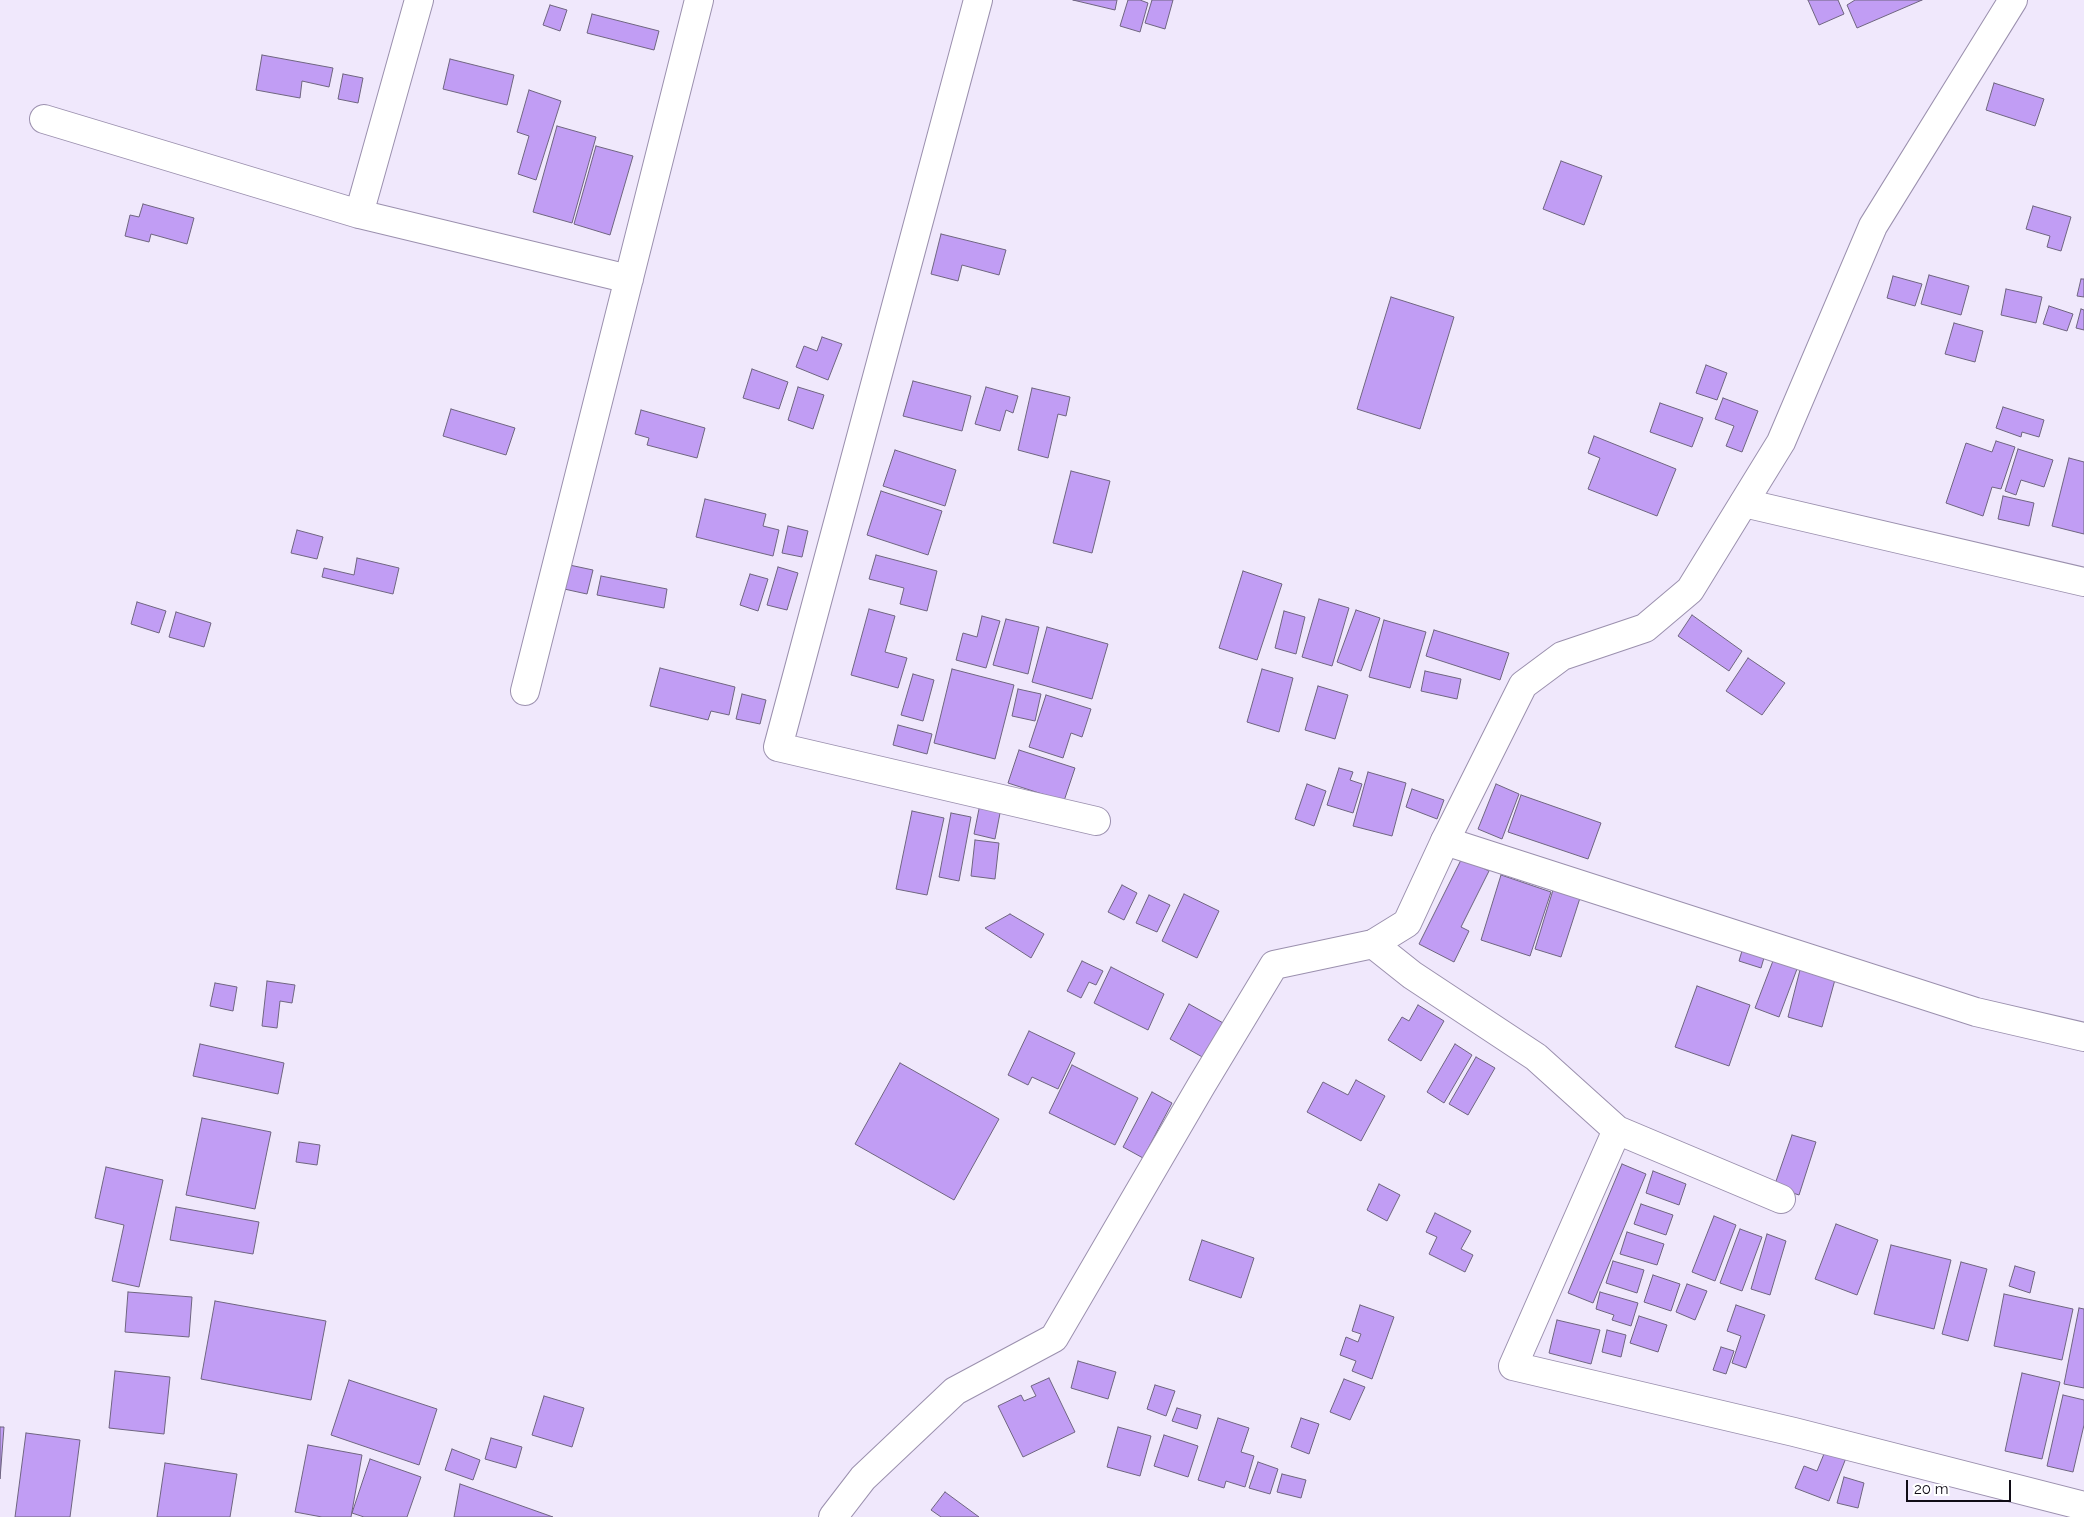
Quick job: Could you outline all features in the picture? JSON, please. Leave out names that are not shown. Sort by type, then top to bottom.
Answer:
[{"type":"street","points":[[359,214],[419,0]]},
{"type":"street","points":[[525,691],[699,0]]},
{"type":"street","points":[[978,0],[778,747],[1096,821]]},
{"type":"street","points":[[833,1517],[863,1478],[955,1391],[1054,1338],[1200,1086],[1274,966],[1373,944],[1407,923],[1445,841],[1523,686],[1562,656],[1645,628],[1690,590],[1781,442],[1873,226],[2013,0]]},
{"type":"street","points":[[44,119],[359,214],[629,279]]},
{"type":"street","points":[[1744,503],[2084,582]]},
{"type":"street","points":[[1445,841],[1976,1012],[2084,1037]]},
{"type":"street","points":[[1373,944],[1412,974],[1536,1057],[1617,1130],[1781,1199]]},
{"type":"street","points":[[1617,1130],[1513,1366],[1784,1430],[2084,1506]]},
{"type":"building","points":[[1073,0],[1117,0],[1115,10]]},
{"type":"building","points":[[1128,0],[1140,0],[1148,3],[1140,32],[1120,26]]},
{"type":"building","points":[[1152,0],[1173,0],[1165,29],[1145,23]]},
{"type":"building","points":[[1808,0],[1838,0],[1844,14],[1819,25]]},
{"type":"building","points":[[1855,0],[1922,0],[1857,28],[1847,5]]},
{"type":"building","points":[[550,5],[567,10],[560,31],[543,25]]},
{"type":"building","points":[[592,14],[659,31],[654,50],[587,33]]},
{"type":"building","points":[[262,55],[333,68],[329,87],[302,81],[300,98],[256,90]]},
{"type":"building","points":[[450,59],[514,75],[507,105],[443,89]]},
{"type":"building","points":[[343,74],[363,78],[358,103],[338,99]]},
{"type":"building","points":[[1994,83],[2044,99],[2035,126],[1986,110]]},
{"type":"building","points":[[529,90],[561,101],[536,180],[518,174],[529,136],[517,132]]},
{"type":"building","points":[[557,126],[596,137],[572,223],[533,212]]},
{"type":"building","points":[[596,146],[633,156],[610,235],[574,224]]},
{"type":"building","points":[[1561,161],[1602,176],[1584,225],[1543,209]]},
{"type":"building","points":[[143,204],[194,218],[187,244],[151,234],[149,242],[125,236],[130,215],[139,217]]},
{"type":"building","points":[[2033,206],[2071,217],[2061,251],[2047,247],[2050,236],[2026,229]]},
{"type":"building","points":[[941,234],[1006,250],[999,275],[962,265],[958,281],[931,274]]},
{"type":"building","points":[[1929,275],[1969,286],[1961,315],[1921,304]]},
{"type":"building","points":[[1893,276],[1922,284],[1915,306],[1887,298]]},
{"type":"building","points":[[2081,279],[2084,279],[2084,297],[2077,296]]},
{"type":"building","points":[[2006,289],[2042,297],[2036,323],[2001,315]]},
{"type":"building","points":[[1391,297],[1454,317],[1420,429],[1357,409]]},
{"type":"building","points":[[2049,306],[2073,314],[2067,331],[2043,324]]},
{"type":"building","points":[[2081,309],[2084,310],[2084,330],[2076,328]]},
{"type":"building","points":[[1954,323],[1983,331],[1975,362],[1945,354]]},
{"type":"building","points":[[822,337],[842,344],[828,380],[796,367],[804,346],[817,351]]},
{"type":"building","points":[[1706,365],[1727,373],[1717,400],[1696,393]]},
{"type":"building","points":[[752,369],[788,382],[779,409],[743,398]]},
{"type":"building","points":[[913,381],[971,396],[962,431],[903,416]]},
{"type":"building","points":[[798,387],[824,395],[813,429],[788,420]]},
{"type":"building","points":[[986,387],[1018,396],[1013,413],[1006,410],[1000,431],[975,424]]},
{"type":"building","points":[[1032,388],[1070,397],[1066,416],[1058,414],[1048,458],[1018,450]]},
{"type":"building","points":[[1723,398],[1758,411],[1742,452],[1726,446],[1734,426],[1715,419]]},
{"type":"building","points":[[1660,403],[1703,418],[1692,447],[1650,432]]},
{"type":"building","points":[[2003,407],[2044,420],[2039,437],[2022,432],[2021,437],[1996,428]]},
{"type":"building","points":[[451,409],[515,428],[506,455],[443,436]]},
{"type":"building","points":[[641,410],[705,428],[697,458],[647,445],[649,438],[635,434]]},
{"type":"building","points":[[1594,436],[1676,469],[1657,516],[1588,489],[1600,458],[1588,453]]},
{"type":"building","points":[[1996,441],[2015,447],[2001,489],[1992,487],[1983,516],[1946,503],[1966,443],[1992,452]]},
{"type":"building","points":[[2018,449],[2053,460],[2044,487],[2021,480],[2016,495],[2005,491]]},
{"type":"building","points":[[895,450],[956,470],[945,506],[883,486]]},
{"type":"building","points":[[2069,458],[2084,462],[2084,534],[2052,526]]},
{"type":"building","points":[[1071,471],[1110,481],[1092,553],[1053,543]]},
{"type":"building","points":[[881,491],[942,511],[928,555],[867,535]]},
{"type":"building","points":[[2003,496],[2034,503],[2029,526],[1998,519]]},
{"type":"building","points":[[705,499],[766,514],[763,526],[779,530],[773,556],[696,537]]},
{"type":"building","points":[[788,526],[808,531],[802,557],[782,553]]},
{"type":"building","points":[[297,530],[323,537],[317,559],[291,553]]},
{"type":"building","points":[[876,555],[937,571],[927,611],[900,604],[904,588],[869,579]]},
{"type":"building","points":[[357,558],[399,568],[393,594],[322,577],[324,568],[354,575]]},
{"type":"building","points":[[560,563],[593,570],[587,594],[555,587]]},
{"type":"building","points":[[778,567],[798,573],[787,610],[767,605]]},
{"type":"building","points":[[1243,571],[1282,584],[1257,660],[1219,648]]},
{"type":"building","points":[[750,574],[768,579],[758,611],[740,605]]},
{"type":"building","points":[[601,576],[667,589],[664,608],[597,595]]},
{"type":"building","points":[[1319,599],[1349,608],[1332,666],[1302,657]]},
{"type":"building","points":[[137,602],[166,611],[159,633],[131,624]]},
{"type":"building","points":[[869,609],[895,616],[885,652],[907,658],[898,688],[851,675]]},
{"type":"building","points":[[1356,610],[1380,618],[1361,671],[1337,662]]},
{"type":"building","points":[[1284,611],[1305,617],[1296,654],[1275,648]]},
{"type":"building","points":[[176,612],[211,623],[204,647],[169,637]]},
{"type":"building","points":[[1692,615],[1742,651],[1729,671],[1678,636]]},
{"type":"building","points":[[982,616],[1000,621],[986,668],[956,660],[963,633],[977,637]]},
{"type":"building","points":[[1006,619],[1039,627],[1028,674],[993,665]]},
{"type":"building","points":[[1384,620],[1426,632],[1410,688],[1369,677]]},
{"type":"building","points":[[1047,627],[1108,644],[1092,699],[1032,682]]},
{"type":"building","points":[[1434,630],[1509,653],[1500,680],[1426,656]]},
{"type":"building","points":[[1748,658],[1785,683],[1762,715],[1726,691]]},
{"type":"building","points":[[660,668],[735,687],[729,715],[711,711],[708,720],[650,706]]},
{"type":"building","points":[[952,669],[1014,685],[995,759],[934,743]]},
{"type":"building","points":[[1262,669],[1293,678],[1279,732],[1247,722]]},
{"type":"building","points":[[1425,671],[1461,679],[1457,699],[1421,691]]},
{"type":"building","points":[[913,674],[934,680],[923,721],[901,715]]},
{"type":"building","points":[[1318,686],[1348,695],[1335,739],[1305,730]]},
{"type":"building","points":[[1018,689],[1041,694],[1035,721],[1012,716]]},
{"type":"building","points":[[742,694],[766,700],[760,724],[736,719]]},
{"type":"building","points":[[1046,695],[1091,709],[1082,737],[1071,733],[1063,758],[1029,747]]},
{"type":"building","points":[[898,725],[932,734],[927,754],[893,745]]},
{"type":"building","points":[[1019,750],[1075,768],[1064,801],[1008,783]]},
{"type":"building","points":[[1339,768],[1353,772],[1350,780],[1362,784],[1353,813],[1327,805]]},
{"type":"building","points":[[1368,772],[1406,783],[1392,836],[1353,826]]},
{"type":"building","points":[[1307,784],[1326,791],[1314,826],[1295,819]]},
{"type":"building","points":[[1496,784],[1519,794],[1502,839],[1478,829]]},
{"type":"building","points":[[1412,789],[1444,800],[1437,819],[1406,807]]},
{"type":"building","points":[[1521,795],[1601,823],[1588,859],[1508,832]]},
{"type":"building","points":[[980,804],[1001,808],[995,839],[974,834]]},
{"type":"building","points":[[912,811],[944,818],[927,895],[896,889]]},
{"type":"building","points":[[951,813],[971,817],[959,881],[939,877]]},
{"type":"building","points":[[975,840],[999,843],[995,879],[971,876]]},
{"type":"building","points":[[1462,858],[1489,871],[1461,927],[1469,931],[1454,962],[1419,944]]},
{"type":"building","points":[[1501,875],[1551,892],[1530,956],[1481,940]]},
{"type":"building","points":[[1122,885],[1137,893],[1124,920],[1108,912]]},
{"type":"building","points":[[1553,890],[1580,898],[1561,957],[1535,949]]},
{"type":"building","points":[[1184,894],[1219,911],[1197,958],[1162,941]]},
{"type":"building","points":[[1149,895],[1170,905],[1157,932],[1136,923]]},
{"type":"building","points":[[1010,914],[1044,934],[1031,958],[985,928]]},
{"type":"building","points":[[1744,944],[1766,951],[1761,968],[1739,961]]},
{"type":"building","points":[[1776,953],[1800,961],[1779,1017],[1755,1008]]},
{"type":"building","points":[[1082,961],[1103,971],[1096,985],[1089,982],[1081,998],[1067,991]]},
{"type":"building","points":[[1801,966],[1836,976],[1822,1027],[1788,1017]]},
{"type":"building","points":[[1111,967],[1164,994],[1148,1030],[1094,1003]]},
{"type":"building","points":[[267,981],[295,985],[292,1003],[280,1001],[277,1028],[262,1026]]},
{"type":"building","points":[[215,983],[237,987],[233,1011],[210,1006]]},
{"type":"building","points":[[1697,986],[1750,1005],[1729,1066],[1675,1047]]},
{"type":"building","points":[[1189,1004],[1225,1024],[1206,1059],[1170,1039]]},
{"type":"building","points":[[1418,1005],[1444,1021],[1421,1061],[1388,1040],[1402,1017],[1409,1021]]},
{"type":"building","points":[[1029,1031],[1075,1053],[1058,1089],[1032,1077],[1028,1085],[1008,1075]]},
{"type":"building","points":[[200,1044],[284,1063],[278,1094],[193,1076]]},
{"type":"building","points":[[1455,1044],[1472,1055],[1444,1103],[1427,1092]]},
{"type":"building","points":[[1476,1057],[1495,1068],[1468,1115],[1449,1104]]},
{"type":"building","points":[[900,1063],[999,1119],[954,1200],[855,1144]]},
{"type":"building","points":[[1072,1065],[1138,1098],[1115,1145],[1049,1113]]},
{"type":"building","points":[[1356,1080],[1385,1096],[1361,1141],[1307,1112],[1323,1082],[1348,1095]]},
{"type":"building","points":[[1152,1092],[1172,1103],[1143,1158],[1123,1147]]},
{"type":"building","points":[[202,1118],[271,1132],[255,1209],[186,1195]]},
{"type":"building","points":[[1792,1135],[1816,1142],[1799,1195],[1774,1187]]},
{"type":"building","points":[[299,1142],[320,1145],[317,1165],[296,1162]]},
{"type":"building","points":[[1622,1164],[1646,1174],[1593,1303],[1568,1293]]},
{"type":"building","points":[[106,1167],[163,1180],[139,1287],[112,1281],[124,1225],[95,1218]]},
{"type":"building","points":[[1653,1171],[1686,1184],[1679,1205],[1646,1193]]},
{"type":"building","points":[[1379,1184],[1400,1195],[1387,1221],[1367,1210]]},
{"type":"building","points":[[1641,1204],[1673,1215],[1666,1235],[1634,1224]]},
{"type":"building","points":[[176,1207],[259,1222],[253,1254],[170,1240]]},
{"type":"building","points":[[1435,1213],[1471,1231],[1461,1249],[1473,1255],[1465,1272],[1429,1254],[1437,1237],[1426,1232]]},
{"type":"building","points":[[1714,1216],[1736,1225],[1715,1281],[1692,1272]]},
{"type":"building","points":[[1836,1224],[1878,1240],[1857,1295],[1815,1279]]},
{"type":"building","points":[[1740,1229],[1762,1237],[1742,1291],[1720,1283]]},
{"type":"building","points":[[1627,1232],[1664,1244],[1657,1265],[1620,1254]]},
{"type":"building","points":[[1767,1234],[1786,1241],[1770,1295],[1751,1289]]},
{"type":"building","points":[[1202,1240],[1254,1258],[1241,1298],[1189,1280]]},
{"type":"building","points":[[1891,1245],[1951,1260],[1934,1329],[1874,1314]]},
{"type":"building","points":[[1613,1261],[1644,1270],[1637,1293],[1606,1283]]},
{"type":"building","points":[[1961,1262],[1987,1269],[1968,1341],[1942,1334]]},
{"type":"building","points":[[2015,1266],[2035,1272],[2030,1293],[2009,1286]]},
{"type":"building","points":[[1653,1275],[1680,1284],[1671,1311],[1644,1302]]},
{"type":"building","points":[[1687,1284],[1707,1291],[1695,1320],[1676,1312]]},
{"type":"building","points":[[128,1292],[192,1297],[189,1337],[125,1332]]},
{"type":"building","points":[[1600,1292],[1638,1303],[1631,1326],[1612,1320],[1614,1315],[1596,1309]]},
{"type":"building","points":[[2004,1294],[2073,1309],[2062,1360],[1994,1346]]},
{"type":"building","points":[[215,1301],[326,1321],[311,1400],[201,1379]]},
{"type":"building","points":[[1360,1305],[1394,1317],[1372,1379],[1352,1371],[1356,1361],[1340,1355],[1346,1337],[1358,1342],[1361,1334],[1352,1331]]},
{"type":"building","points":[[1736,1305],[1765,1315],[1746,1368],[1732,1363],[1741,1336],[1727,1331]]},
{"type":"building","points":[[2079,1308],[2084,1309],[2084,1388],[2064,1384]]},
{"type":"building","points":[[1639,1316],[1667,1325],[1658,1352],[1630,1343]]},
{"type":"building","points":[[1557,1320],[1600,1330],[1591,1364],[1549,1353]]},
{"type":"building","points":[[1607,1330],[1626,1335],[1621,1357],[1602,1352]]},
{"type":"building","points":[[1721,1347],[1734,1351],[1726,1374],[1713,1370]]},
{"type":"building","points":[[1078,1361],[1116,1372],[1108,1399],[1071,1388]]},
{"type":"building","points":[[115,1371],[170,1377],[164,1434],[109,1428]]},
{"type":"building","points":[[2022,1373],[2060,1382],[2042,1459],[2005,1451]]},
{"type":"building","points":[[1049,1378],[1075,1432],[1023,1457],[998,1406],[1021,1395],[1024,1401],[1036,1396],[1031,1386]]},
{"type":"building","points":[[1344,1379],[1365,1387],[1350,1420],[1330,1412]]},
{"type":"building","points":[[349,1380],[437,1409],[419,1465],[331,1435]]},
{"type":"building","points":[[1155,1385],[1175,1391],[1166,1416],[1147,1409]]},
{"type":"building","points":[[2063,1395],[2084,1400],[2084,1425],[2073,1472],[2047,1466]]},
{"type":"building","points":[[544,1396],[584,1408],[572,1447],[532,1435]]},
{"type":"building","points":[[1177,1408],[1201,1415],[1197,1429],[1172,1421]]},
{"type":"building","points":[[1218,1418],[1249,1428],[1241,1452],[1254,1456],[1245,1487],[1226,1481],[1224,1488],[1198,1480]]},
{"type":"building","points":[[1301,1418],[1319,1424],[1309,1454],[1291,1447]]},
{"type":"building","points":[[0,1427],[4,1427],[0,1479]]},
{"type":"building","points":[[1118,1427],[1151,1436],[1140,1476],[1107,1467]]},
{"type":"building","points":[[26,1433],[80,1440],[70,1517],[15,1517]]},
{"type":"building","points":[[1164,1435],[1198,1446],[1188,1477],[1154,1466]]},
{"type":"building","points":[[491,1438],[522,1447],[516,1468],[485,1459]]},
{"type":"building","points":[[308,1445],[362,1455],[351,1517],[322,1517],[295,1512]]},
{"type":"building","points":[[452,1449],[480,1460],[473,1480],[445,1470]]},
{"type":"building","points":[[1826,1449],[1846,1458],[1829,1501],[1795,1488],[1804,1466],[1817,1471]]},
{"type":"building","points":[[370,1459],[421,1477],[407,1517],[364,1517],[352,1513]]},
{"type":"building","points":[[1258,1462],[1278,1469],[1270,1494],[1249,1488]]},
{"type":"building","points":[[165,1463],[237,1474],[230,1517],[157,1517]]},
{"type":"building","points":[[1282,1474],[1306,1480],[1301,1498],[1277,1492]]},
{"type":"building","points":[[1844,1477],[1864,1483],[1858,1508],[1837,1503]]},
{"type":"building","points":[[460,1484],[553,1517],[454,1517]]},
{"type":"building","points":[[945,1492],[979,1517],[941,1517],[931,1510]]}]
